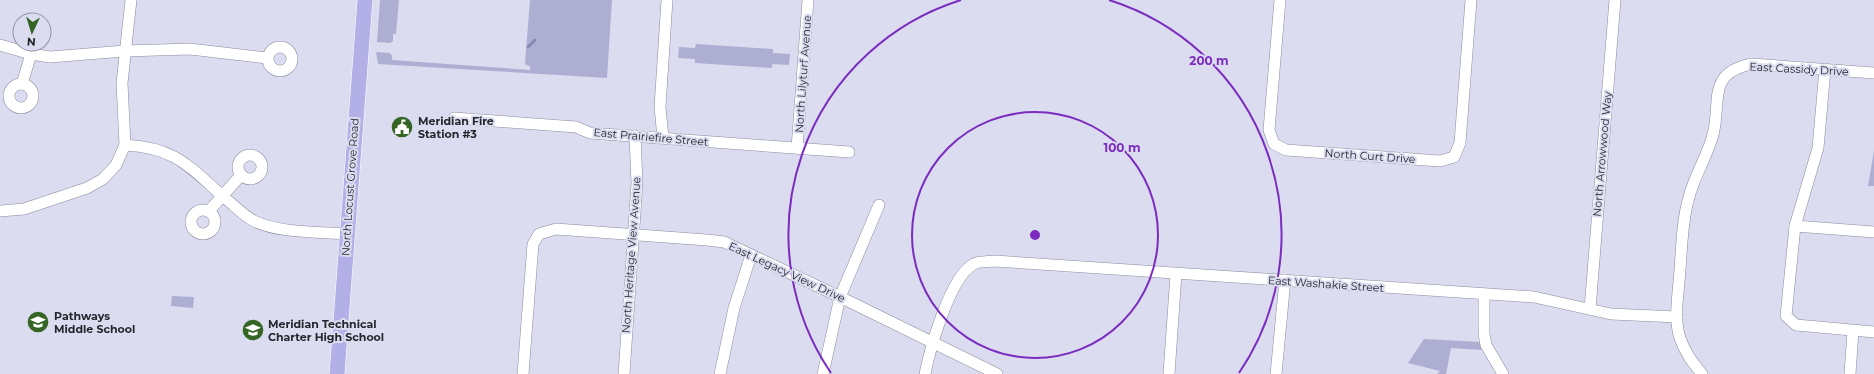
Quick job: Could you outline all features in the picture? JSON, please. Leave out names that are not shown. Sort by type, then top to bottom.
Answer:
[{"type":"main road","name":"North Locust Grove Road","points":[[337,374],[365,0]]},
{"type":"street","points":[[0,212],[28,208],[95,184],[113,169],[125,145],[122,92],[131,0]]},
{"type":"street","points":[[663,138],[660,107],[667,0]]},
{"type":"street","name":"North Lilyturf Avenue","points":[[797,148],[808,0]]},
{"type":"street","name":"North Curt Drive","points":[[1280,0],[1269,130],[1274,144],[1286,150],[1440,161],[1454,157],[1460,144],[1471,0]]},
{"type":"street","name":"North Arrowwood Way","points":[[1590,309],[1615,0]]},
{"type":"street","points":[[0,45],[31,54],[60,57],[125,51],[190,49],[267,58]]},
{"type":"street","points":[[22,84],[31,54]]},
{"type":"street","name":"East Cassidy Drive","points":[[1677,317],[1685,214],[1689,195],[1713,136],[1720,85],[1726,75],[1738,67],[1752,64],[1874,74]]},
{"type":"street","points":[[1825,69],[1818,148],[1794,226],[1786,316],[1796,325],[1874,332]]},
{"type":"street","name":"East Prairiefire Street","points":[[454,118],[576,127],[590,133],[849,152]]},
{"type":"street","name":"North Heritage View Avenue","points":[[624,374],[637,183],[635,136]]},
{"type":"street","points":[[125,145],[147,147],[174,156],[186,164],[245,215],[262,225],[280,229],[347,234]]},
{"type":"street","points":[[209,211],[241,175]]},
{"type":"street","points":[[823,374],[840,297],[879,205]]},
{"type":"street","points":[[1794,226],[1874,232]]},
{"type":"street","name":"East Legacy View Drive","points":[[523,374],[532,244],[539,234],[556,229],[724,242],[996,374]]},
{"type":"street","points":[[720,374],[734,308],[751,255]]},
{"type":"street","name":"East Washakie Street","points":[[933,343],[947,301],[958,280],[974,264],[995,261],[1534,297],[1611,314],[1677,317]]},
{"type":"street","points":[[1169,374],[1176,274]]},
{"type":"street","points":[[1276,374],[1285,280]]},
{"type":"street","points":[[1484,294],[1484,334],[1486,343],[1503,374]]},
{"type":"street","points":[[1677,317],[1680,337],[1687,356],[1702,374]]},
{"type":"street","points":[[1850,374],[1853,330]]},
{"type":"street","points":[[925,374],[933,343]]},
{"type":"shaded area","points":[[380,0],[399,0],[396,34],[393,34],[393,41],[390,43],[377,42]]},
{"type":"shaded area","points":[[530,0],[612,0],[607,78],[378,64],[376,52],[390,53],[392,60],[530,70],[530,66],[526,65],[525,63]]},
{"type":"shaded area","points":[[696,44],[773,49],[773,53],[790,54],[789,65],[772,64],[772,68],[695,63],[695,59],[678,58],[679,47],[695,48]]},
{"type":"shaded area","points":[[1874,151],[1874,186],[1868,186]]},
{"type":"shaded area","points":[[172,296],[194,297],[193,308],[171,306]]},
{"type":"shaded area","points":[[1424,339],[1479,342],[1482,350],[1451,348],[1446,374],[1437,374],[1440,371],[1408,363]]},
{"type":"waterway","points":[[528,47],[535,40]]},
{"type":"place","name":"Meridian Fire Station #3","points":[[402,127]]},
{"type":"place","name":"Pathways Middle School","points":[[38,322]]},
{"type":"place","name":"Meridian Technical Charter High School","points":[[253,330]]}]
